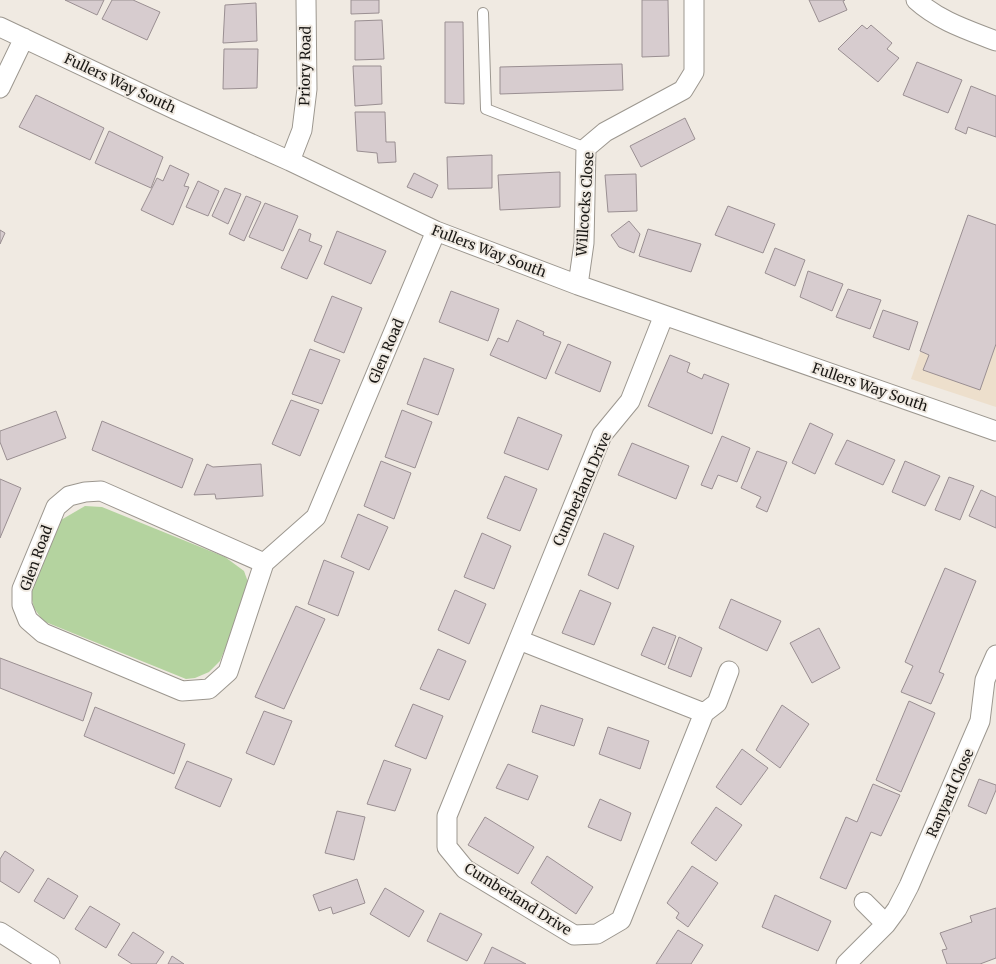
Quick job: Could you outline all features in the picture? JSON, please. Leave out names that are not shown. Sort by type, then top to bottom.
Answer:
[{"type":"street","name":"Priory Road","points":[[290,160],[302,130],[307,89],[306,0]]},
{"type":"street","name":"Willcocks Close","points":[[578,285],[584,243],[586,148],[605,132],[683,90],[694,72],[694,0]]},
{"type":"street","points":[[916,0],[927,10],[948,22],[996,41]]},
{"type":"street","name":"Fullers Way South","points":[[0,27],[176,110],[290,160],[436,231],[578,285],[996,431]]},
{"type":"street","points":[[0,88],[24,38]]},
{"type":"street","name":"Glen Road","points":[[264,563],[101,492],[85,492],[69,496],[56,507],[22,589],[22,604],[28,620],[43,633],[182,691],[208,689],[228,672],[264,563],[316,517],[436,231]]},
{"type":"street","name":"Cumberland Drive","points":[[664,315],[630,401],[602,435],[447,816],[447,847],[465,868],[574,935],[597,934],[621,920],[704,713],[717,703],[729,671]]},
{"type":"street","points":[[519,640],[704,713]]},
{"type":"street","name":"Ranyard Close","points":[[846,964],[886,924],[910,886],[971,746],[980,721],[985,680],[996,655]]},
{"type":"street","points":[[864,902],[886,924]]},
{"type":"street","points":[[0,932],[50,964]]},
{"type":"lane","points":[[483,12],[486,109],[586,148]]},
{"type":"shaded area","points":[[968,215],[996,225],[996,407],[911,379]]},
{"type":"green space","points":[[85,506],[102,507],[225,557],[244,571],[248,582],[246,598],[220,661],[209,672],[195,678],[186,679],[43,621],[34,608],[30,592],[61,520]]},
{"type":"building","points":[[65,0],[104,0],[97,15]]},
{"type":"building","points":[[112,0],[133,0],[160,12],[147,40],[102,19]]},
{"type":"building","points":[[351,0],[379,0],[379,13],[351,14]]},
{"type":"building","points":[[642,0],[668,0],[669,56],[642,57]]},
{"type":"building","points":[[809,0],[845,0],[843,1],[847,10],[819,22]]},
{"type":"building","points":[[256,3],[257,41],[223,43],[225,5]]},
{"type":"building","points":[[382,20],[384,59],[355,60],[355,21]]},
{"type":"building","points":[[445,22],[463,22],[464,104],[445,103]]},
{"type":"building","points":[[862,25],[867,29],[871,25],[892,43],[887,49],[899,58],[878,82],[838,49]]},
{"type":"building","points":[[224,49],[258,49],[257,88],[223,89]]},
{"type":"building","points":[[917,62],[962,80],[948,113],[903,95]]},
{"type":"building","points":[[622,64],[623,90],[500,94],[500,67]]},
{"type":"building","points":[[353,66],[381,66],[382,104],[355,106]]},
{"type":"building","points":[[971,86],[996,96],[996,137],[968,127],[966,134],[955,129]]},
{"type":"building","points":[[36,95],[104,128],[90,160],[19,127]]},
{"type":"building","points":[[355,112],[385,112],[386,142],[395,142],[396,162],[378,163],[377,153],[357,151]]},
{"type":"building","points":[[685,118],[695,139],[641,167],[630,146]]},
{"type":"building","points":[[109,131],[163,157],[151,188],[95,163]]},
{"type":"building","points":[[492,155],[492,188],[448,189],[447,157]]},
{"type":"building","points":[[170,165],[189,174],[184,186],[189,187],[173,225],[141,210],[157,178],[163,181]]},
{"type":"building","points":[[560,172],[560,207],[500,210],[498,175]]},
{"type":"building","points":[[414,173],[438,185],[432,198],[407,187]]},
{"type":"building","points":[[636,174],[637,211],[608,212],[605,175]]},
{"type":"building","points":[[198,181],[219,191],[208,216],[186,207]]},
{"type":"building","points":[[225,188],[241,194],[228,224],[212,216]]},
{"type":"building","points":[[246,196],[261,202],[244,241],[229,234]]},
{"type":"building","points":[[265,203],[298,216],[283,251],[249,237]]},
{"type":"building","points":[[728,206],[775,224],[763,253],[715,235]]},
{"type":"building","points":[[968,215],[996,225],[996,344],[980,390],[923,370],[929,355],[920,351]]},
{"type":"building","points":[[629,221],[640,234],[634,253],[619,247],[611,235]]},
{"type":"building","points":[[299,229],[311,234],[309,241],[322,246],[307,279],[281,268]]},
{"type":"building","points":[[648,229],[701,244],[691,272],[639,256]]},
{"type":"building","points":[[0,230],[5,233],[0,244]]},
{"type":"building","points":[[337,231],[386,251],[371,284],[324,264]]},
{"type":"building","points":[[775,248],[805,260],[795,286],[765,273]]},
{"type":"building","points":[[808,271],[843,284],[832,311],[800,297]]},
{"type":"building","points":[[848,289],[881,300],[870,329],[836,317]]},
{"type":"building","points":[[451,291],[499,309],[488,341],[439,322]]},
{"type":"building","points":[[332,296],[362,308],[344,353],[314,341]]},
{"type":"building","points":[[883,310],[918,322],[909,350],[873,337]]},
{"type":"building","points":[[517,320],[544,332],[543,335],[561,342],[546,379],[490,355],[498,338],[508,342]]},
{"type":"building","points":[[568,344],[611,362],[600,392],[555,373]]},
{"type":"building","points":[[310,349],[340,360],[322,404],[292,394]]},
{"type":"building","points":[[670,355],[690,363],[687,372],[702,379],[704,374],[729,384],[712,434],[648,406]]},
{"type":"building","points":[[424,358],[454,369],[438,415],[407,404]]},
{"type":"building","points":[[291,400],[319,410],[300,456],[272,444]]},
{"type":"building","points":[[402,410],[432,422],[415,468],[385,457]]},
{"type":"building","points":[[56,411],[66,438],[7,460],[0,442],[0,431]]},
{"type":"building","points":[[518,417],[562,435],[548,470],[504,453]]},
{"type":"building","points":[[102,421],[193,459],[182,488],[92,450]]},
{"type":"building","points":[[810,423],[833,434],[815,474],[792,463]]},
{"type":"building","points":[[722,436],[750,448],[737,482],[718,475],[712,489],[701,485]]},
{"type":"building","points":[[847,440],[895,460],[883,485],[835,464]]},
{"type":"building","points":[[632,443],[689,466],[676,499],[618,475]]},
{"type":"building","points":[[757,451],[787,462],[767,512],[756,507],[761,497],[741,488]]},
{"type":"building","points":[[381,461],[411,473],[394,519],[364,506]]},
{"type":"building","points":[[905,461],[940,476],[925,506],[892,492]]},
{"type":"building","points":[[207,464],[213,467],[261,464],[263,496],[216,499],[215,494],[194,495]]},
{"type":"building","points":[[505,476],[537,489],[520,531],[487,518]]},
{"type":"building","points":[[949,477],[974,486],[960,520],[935,510]]},
{"type":"building","points":[[0,479],[21,488],[0,538]]},
{"type":"building","points":[[981,490],[996,497],[996,528],[969,516]]},
{"type":"building","points":[[358,514],[388,527],[369,570],[341,557]]},
{"type":"building","points":[[482,533],[511,546],[494,589],[464,577]]},
{"type":"building","points":[[604,533],[634,546],[618,589],[588,575]]},
{"type":"building","points":[[324,560],[354,572],[338,616],[308,604]]},
{"type":"building","points":[[945,568],[976,581],[939,672],[944,674],[931,704],[901,692],[913,666],[905,662]]},
{"type":"building","points":[[455,590],[486,604],[469,644],[438,630]]},
{"type":"building","points":[[580,590],[611,603],[594,645],[562,633]]},
{"type":"building","points":[[731,599],[781,621],[767,651],[719,628]]},
{"type":"building","points":[[296,606],[325,619],[284,709],[255,697]]},
{"type":"building","points":[[653,627],[676,636],[665,665],[641,655]]},
{"type":"building","points":[[819,628],[840,668],[812,683],[790,643]]},
{"type":"building","points":[[679,637],[702,648],[691,677],[668,668]]},
{"type":"building","points":[[438,649],[466,661],[449,700],[420,689]]},
{"type":"building","points":[[0,658],[92,693],[83,721],[0,688]]},
{"type":"building","points":[[909,701],[935,713],[901,792],[876,780]]},
{"type":"building","points":[[413,704],[443,716],[426,759],[395,746]]},
{"type":"building","points":[[541,705],[583,719],[574,746],[532,732]]},
{"type":"building","points":[[782,705],[809,724],[780,768],[756,750]]},
{"type":"building","points":[[95,707],[185,744],[174,774],[84,736]]},
{"type":"building","points":[[264,711],[292,721],[274,765],[246,753]]},
{"type":"building","points":[[608,727],[649,741],[640,769],[599,754]]},
{"type":"building","points":[[742,749],[768,768],[741,805],[716,787]]},
{"type":"building","points":[[384,760],[411,769],[395,811],[367,804]]},
{"type":"building","points":[[187,761],[232,779],[220,807],[175,788]]},
{"type":"building","points":[[508,764],[538,776],[528,800],[496,788]]},
{"type":"building","points":[[979,779],[996,785],[996,790],[986,814],[968,806]]},
{"type":"building","points":[[873,784],[900,795],[881,836],[871,832],[846,889],[820,878],[846,817],[857,822]]},
{"type":"building","points":[[600,799],[631,813],[621,841],[588,827]]},
{"type":"building","points":[[716,807],[742,825],[716,861],[691,843]]},
{"type":"building","points":[[337,811],[365,817],[354,860],[325,853]]},
{"type":"building","points":[[485,817],[534,847],[518,874],[468,845]]},
{"type":"building","points":[[5,851],[34,870],[19,893],[0,881],[0,859]]},
{"type":"building","points":[[547,856],[593,887],[576,914],[531,883]]},
{"type":"building","points":[[692,866],[718,883],[688,927],[676,918],[679,913],[667,903]]},
{"type":"building","points":[[48,878],[78,896],[64,919],[34,901]]},
{"type":"building","points":[[357,879],[365,903],[333,914],[331,907],[319,911],[313,895]]},
{"type":"building","points":[[385,888],[424,911],[409,937],[370,914]]},
{"type":"building","points":[[775,895],[831,921],[818,951],[762,927]]},
{"type":"building","points":[[90,906],[120,924],[106,948],[75,929]]},
{"type":"building","points":[[996,908],[996,958],[980,964],[947,964],[942,950],[947,949],[940,933],[972,922],[970,916]]},
{"type":"building","points":[[440,913],[482,934],[467,961],[427,941]]},
{"type":"building","points":[[678,930],[703,945],[691,964],[656,964]]},
{"type":"building","points":[[133,932],[164,952],[156,964],[132,964],[118,955]]},
{"type":"building","points":[[492,947],[526,964],[484,964]]},
{"type":"building","points":[[172,956],[184,964],[168,964]]}]
